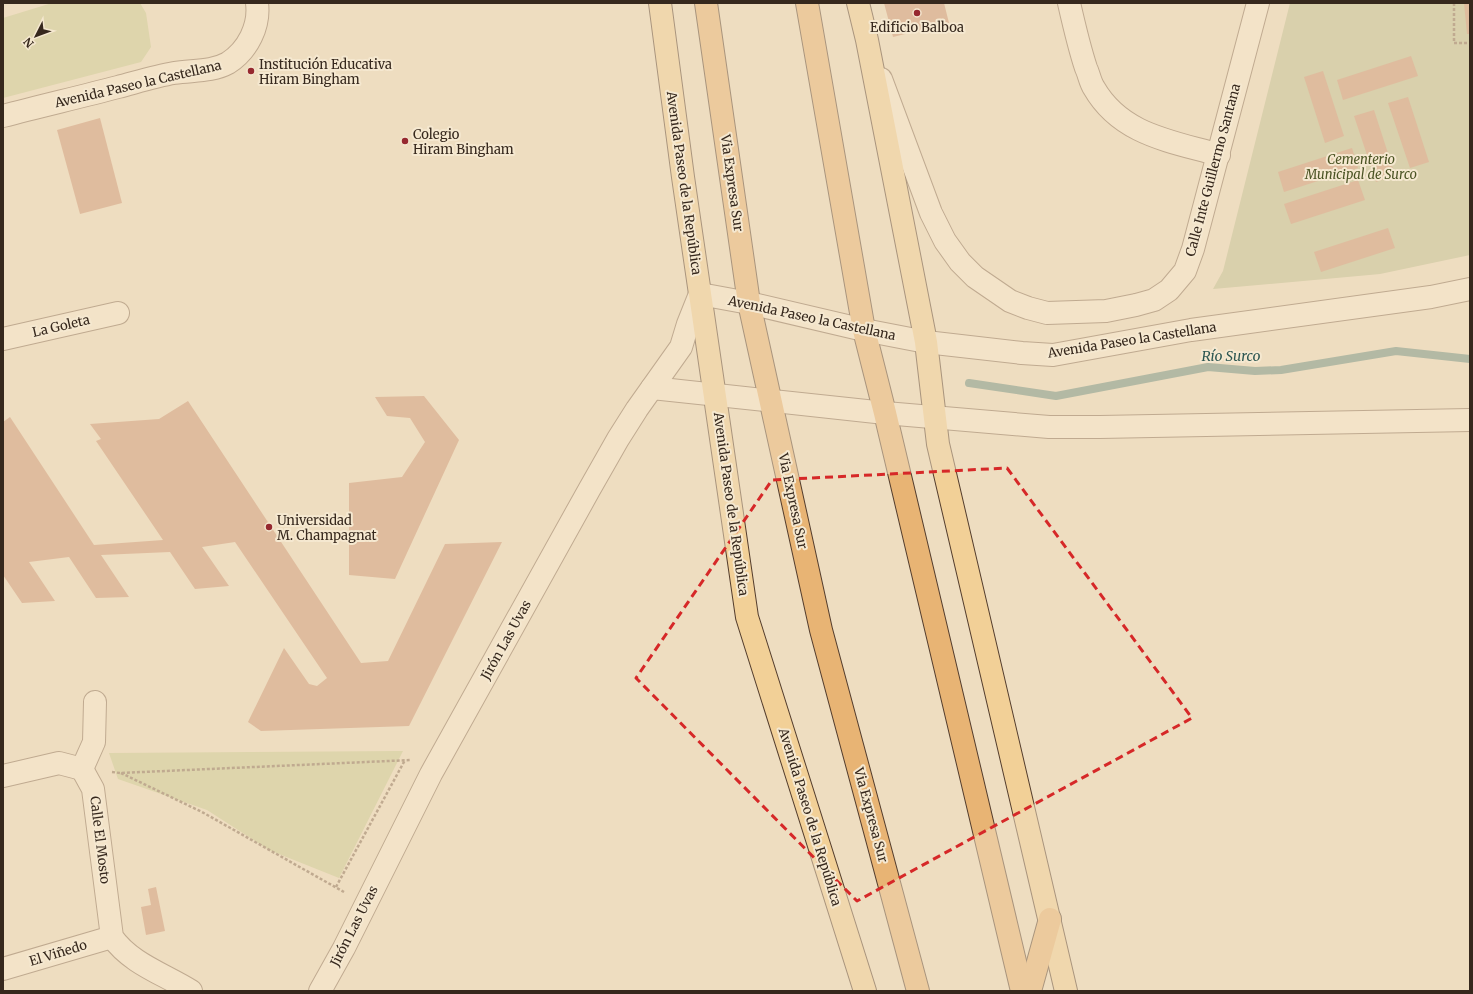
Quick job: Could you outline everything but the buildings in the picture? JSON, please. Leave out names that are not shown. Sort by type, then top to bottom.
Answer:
[{"type":"highway","name":"Via Expresa Sur","points":[[706,3],[749,303],[770,401],[821,630],[918,991]]},
{"type":"highway","points":[[807,3],[864,330],[1022,991]]},
{"type":"highway","points":[[1030,991],[1050,919]]},
{"type":"main road","name":"Avenida Paseo de la República","points":[[660,3],[700,294],[747,617],[865,991]]},
{"type":"main road","points":[[858,3],[867,40],[926,342],[938,444],[1066,991]]},
{"type":"street","name":"Avenida Paseo la Castellana","points":[[3,116],[174,73],[216,68],[237,56],[248,43],[254,30],[258,11],[257,3]]},
{"type":"street","points":[[1069,3],[1082,55],[1093,87],[1106,106],[1124,122],[1144,133],[1219,155]]},
{"type":"street","name":"Calle Inte Guillermo Santana","points":[[867,40],[931,213],[944,240],[960,262],[975,277],[992,290],[1010,301],[1028,308],[1047,313],[1106,312],[1154,300],[1169,290],[1184,271],[1193,249],[1219,155],[1258,3]]},
{"type":"street","name":"Avenida Paseo la Castellana","points":[[700,294],[749,303],[864,330],[926,342],[1022,354],[1054,355],[1191,330],[1431,297],[1470,290]]},
{"type":"street","name":"Jirón Las Uvas","points":[[320,991],[344,948],[427,781],[618,439],[681,347],[700,294]]},
{"type":"street","name":"La Goleta","points":[[3,339],[118,313]]},
{"type":"street","points":[[652,388],[885,413],[1049,426],[1100,427],[1470,420]]},
{"type":"street","points":[[3,776],[59,763],[82,769],[94,742],[95,702]]},
{"type":"street","name":"Calle El Mosto","points":[[82,769],[93,789],[112,937]]},
{"type":"street","points":[[112,937],[129,955],[191,991]]},
{"type":"street","name":"El Viñedo","points":[[3,969],[112,937]]},
{"type":"path","points":[[1454,3],[1454,43],[1470,43]]},
{"type":"path","points":[[82,769],[120,773],[440,758]]},
{"type":"path","points":[[336,887],[406,760]]},
{"type":"path","points":[[120,773],[202,812],[366,904]]},
{"type":"highlighted area","points":[[1007,468],[1192,718],[857,901],[636,678],[772,480]]},
{"type":"green space","points":[[52,3],[140,3],[146,13],[151,47],[141,62],[3,98],[3,18]]},
{"type":"green space","name":"Cementerio Municipal de Surco","points":[[1290,3],[1470,3],[1470,255],[1380,274],[1213,289],[1223,271]]},
{"type":"green space","points":[[403,751],[339,878],[269,850],[207,810],[118,779],[109,753]]},
{"type":"waterway","name":"Río Surco","points":[[969,383],[1056,396],[1208,367],[1255,371],[1281,370],[1396,351],[1470,359]]},
{"type":"place","name":"Edificio Balboa","points":[[917,13]]},
{"type":"place","name":"Institución Educativa Hiram Bingham","points":[[251,71]]},
{"type":"place","name":"Colegio Hiram Bingham","points":[[405,141]]},
{"type":"place","name":"Universidad M. Champagnat","points":[[269,527]]}]
